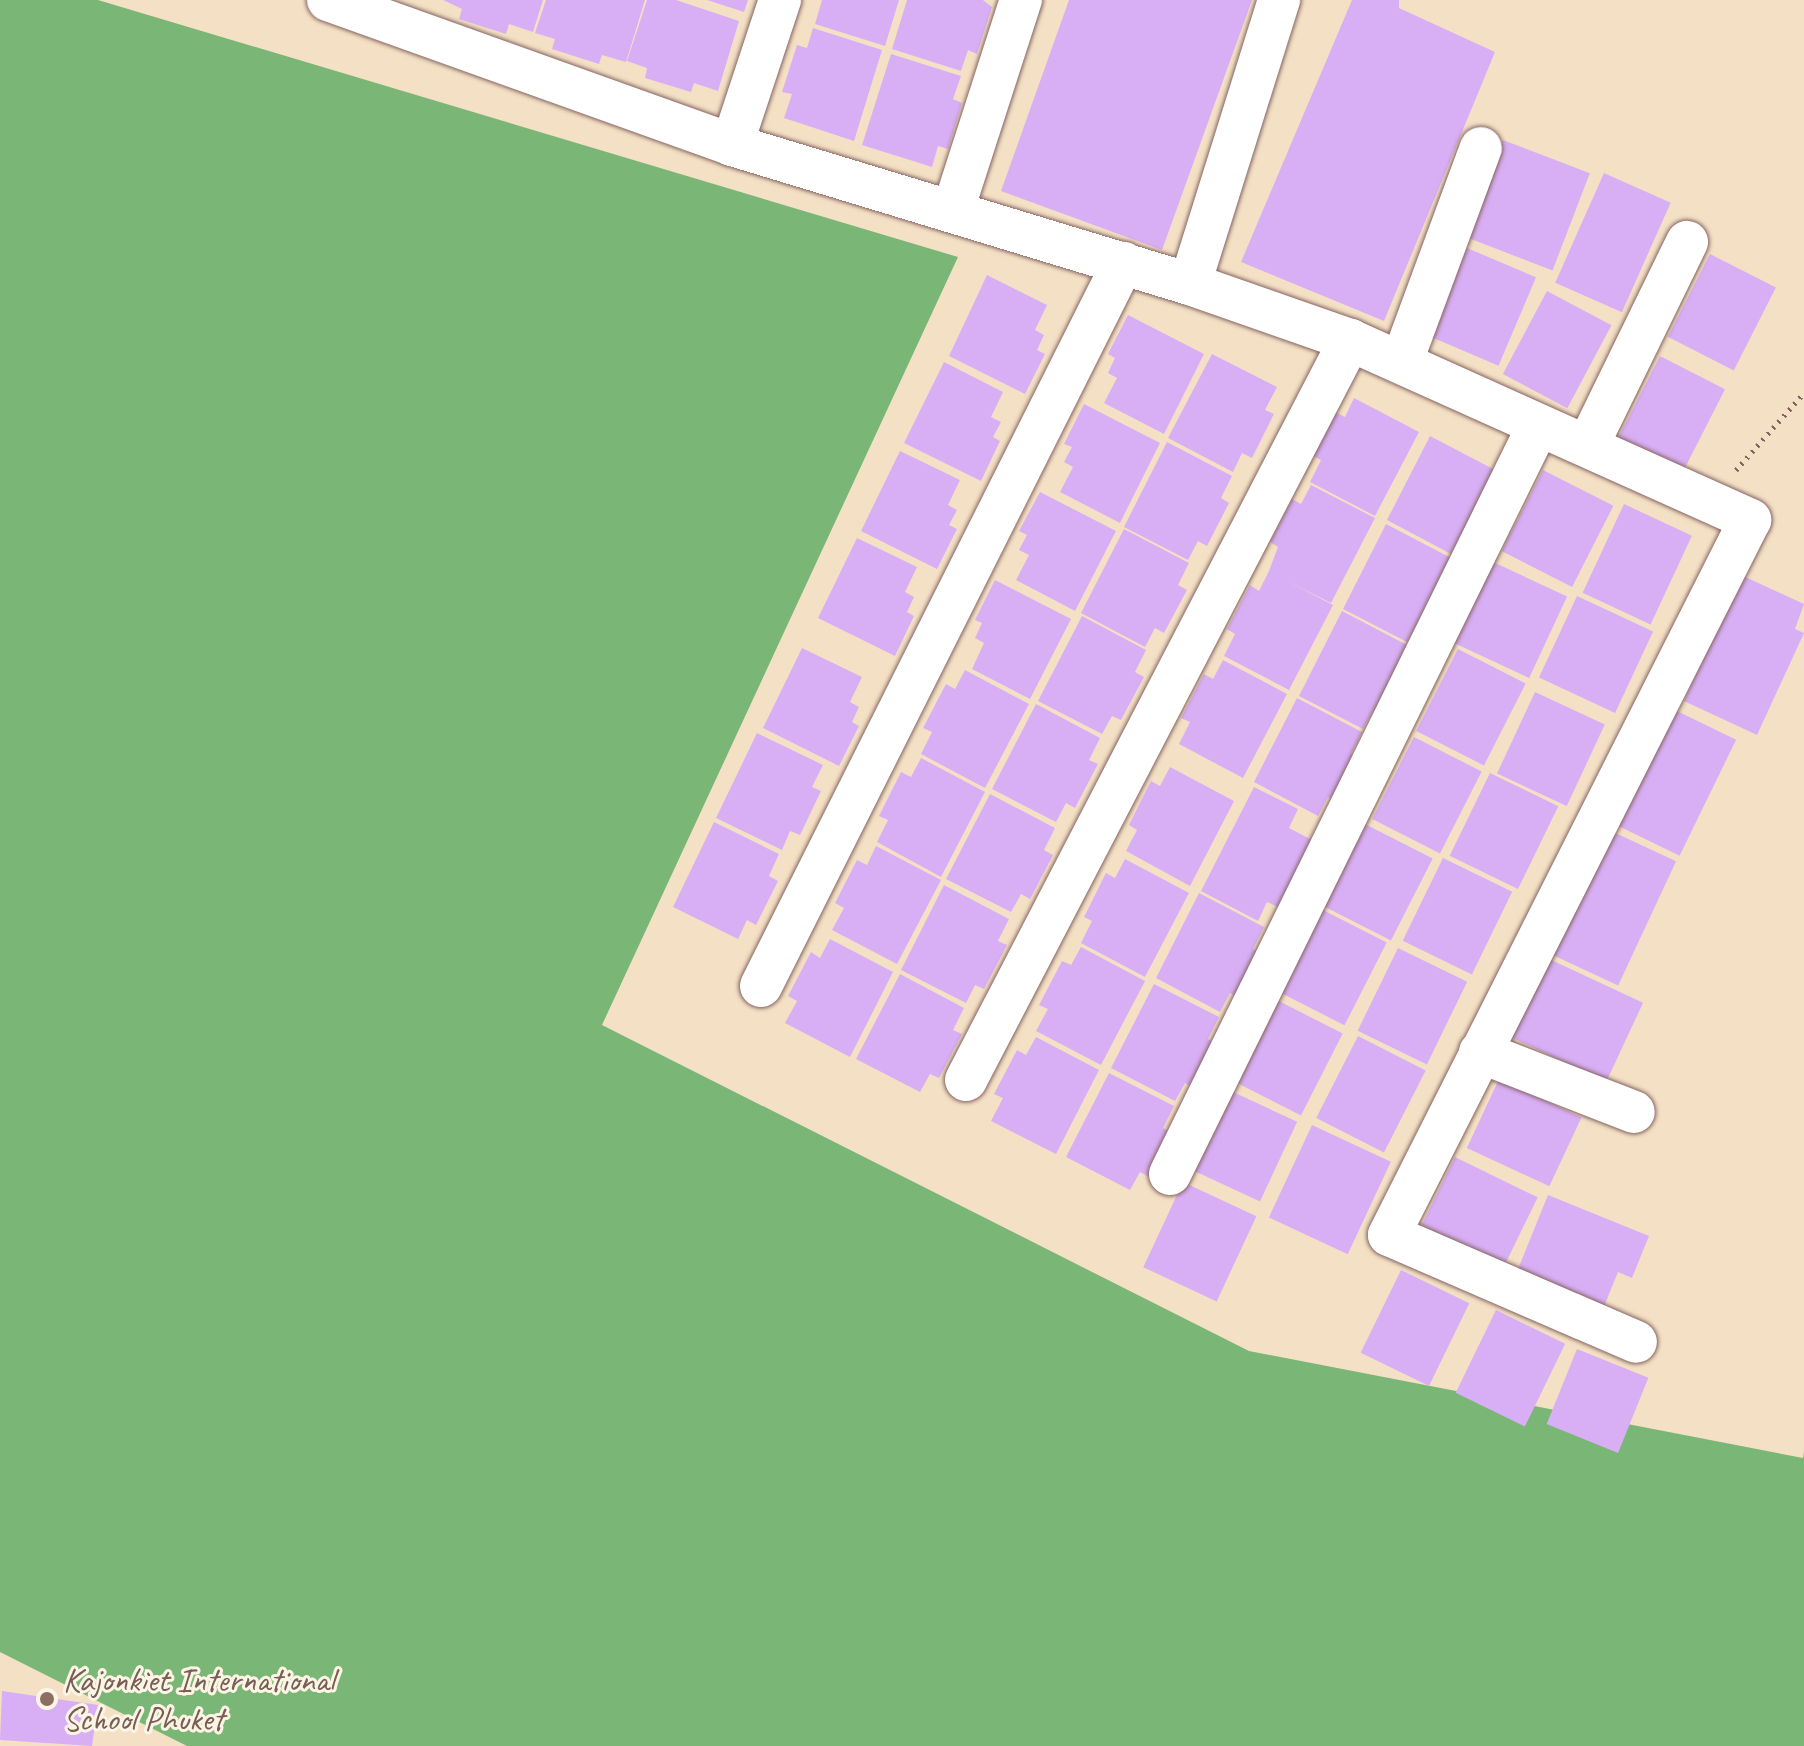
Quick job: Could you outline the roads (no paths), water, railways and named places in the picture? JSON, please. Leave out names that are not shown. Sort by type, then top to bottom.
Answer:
[{"type":"street","points":[[328,0],[732,145],[1190,284],[1350,340],[1750,520],[1389,1235],[1636,1342]]},
{"type":"street","points":[[732,145],[780,0]]},
{"type":"street","points":[[953,210],[1021,0]]},
{"type":"street","points":[[1190,284],[1279,0]]},
{"type":"street","points":[[1402,361],[1481,148]]},
{"type":"street","points":[[1588,445],[1687,242]]},
{"type":"street","points":[[761,986],[1123,263]]},
{"type":"street","points":[[966,1080],[1350,340]]},
{"type":"street","points":[[1170,1174],[1538,426]]},
{"type":"street","points":[[1480,1052],[1634,1112]]},
{"type":"place","name":"Kajonkiet International School Phuket","points":[[47,1699]]}]
